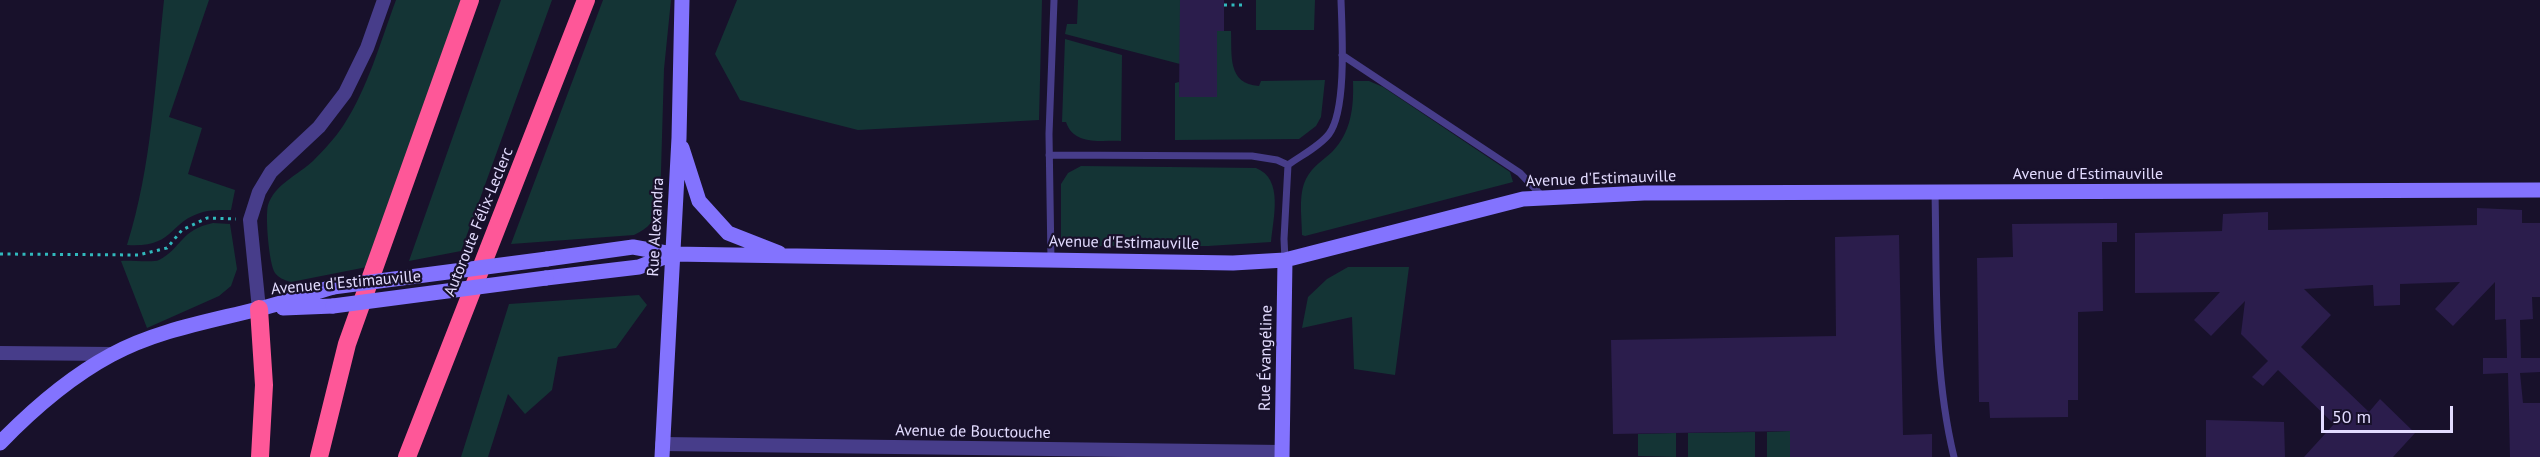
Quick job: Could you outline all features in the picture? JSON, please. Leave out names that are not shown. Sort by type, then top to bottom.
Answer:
[{"type":"highway","points":[[319,457],[347,344],[470,0]]},
{"type":"highway","name":"Autoroute Félix-Leclerc","points":[[407,457],[586,0]]},
{"type":"highway","points":[[259,309],[264,385],[260,457]]},
{"type":"main road","name":"Rue Alexandra","points":[[662,451],[679,138],[682,0]]},
{"type":"main road","points":[[679,138],[699,201],[728,233],[790,257]]},
{"type":"main road","name":"Avenue d'Estimauville","points":[[259,309],[333,287],[633,247],[672,254],[790,257],[1233,263],[1285,260],[1523,199],[1544,197],[1644,193],[2540,190]]},
{"type":"main road","name":"Avenue d'Estimauville","points":[[259,309],[333,306],[639,267],[672,254]]},
{"type":"main road","name":"Rue Évangéline","points":[[1282,455],[1285,260]]},
{"type":"main road","points":[[0,443],[84,370],[113,354],[165,333],[259,309]]},
{"type":"street","points":[[259,309],[250,220],[259,192],[272,172],[319,127],[345,93],[367,48],[384,0]]},
{"type":"street","points":[[0,353],[113,354]]},
{"type":"street","name":"Avenue de Bouctouche","points":[[662,451],[1282,455]]},
{"type":"lane","points":[[1052,260],[1049,155],[1054,0]]},
{"type":"lane","points":[[1288,165],[1328,136],[1338,114],[1342,55],[1341,0]]},
{"type":"lane","points":[[1342,55],[1520,173],[1544,197]]},
{"type":"lane","points":[[1049,155],[1252,156],[1277,160],[1288,165]]},
{"type":"lane","points":[[1285,260],[1288,165]]},
{"type":"lane","points":[[1935,192],[1940,365],[1947,429],[1954,457]]},
{"type":"path","points":[[1224,5],[1245,4]]},
{"type":"path","points":[[0,254],[138,255],[167,249],[182,230],[207,218],[250,220]]},
{"type":"green space","points":[[164,0],[209,0],[169,117],[202,128],[188,174],[235,190],[231,210],[213,210],[191,216],[163,239],[143,245],[127,245],[147,154]]},
{"type":"green space","points":[[396,0],[461,0],[367,267],[291,282],[284,280],[275,273],[271,260],[267,229],[268,205],[276,191],[313,161],[343,126],[367,81]]},
{"type":"green space","points":[[501,0],[552,0],[461,251],[409,261]]},
{"type":"green space","points":[[603,0],[671,0],[664,69],[660,205],[648,226],[634,235],[511,244]]},
{"type":"green space","points":[[737,0],[1042,0],[1039,120],[858,130],[740,100],[715,54]]},
{"type":"green space","points":[[1078,0],[1180,0],[1180,64],[1065,34],[1067,24],[1077,24]]},
{"type":"green space","points":[[1256,0],[1315,0],[1314,30],[1256,30]]},
{"type":"green space","points":[[1217,31],[1231,31],[1233,67],[1241,80],[1249,84],[1259,86],[1261,81],[1325,80],[1321,117],[1316,126],[1299,139],[1175,140],[1175,83],[1179,82],[1180,97],[1217,97]]},
{"type":"green space","points":[[1065,39],[1122,55],[1121,141],[1097,141],[1082,138],[1070,130],[1066,122],[1062,122]]},
{"type":"green space","points":[[1353,81],[1369,81],[1383,87],[1510,172],[1513,182],[1302,235],[1301,199],[1304,185],[1311,171],[1332,152],[1343,137],[1352,110]]},
{"type":"green space","points":[[1081,166],[1256,168],[1265,173],[1274,190],[1275,211],[1271,242],[1208,246],[1068,246],[1066,241],[1061,241],[1061,184],[1068,173]]},
{"type":"green space","points":[[213,223],[230,224],[237,269],[231,286],[219,296],[147,328],[121,261],[159,260],[194,230]]},
{"type":"green space","points":[[1348,267],[1409,267],[1395,375],[1354,369],[1352,317],[1302,328],[1308,297],[1327,279]]},
{"type":"green space","points":[[639,295],[647,305],[616,348],[558,357],[552,390],[525,414],[508,394],[488,457],[461,457],[509,304]]},
{"type":"green space","points":[[1790,431],[1790,457],[1767,457],[1767,432]]},
{"type":"green space","points":[[1755,432],[1755,457],[1688,457],[1688,433]]},
{"type":"green space","points":[[1676,433],[1676,457],[1638,456],[1638,434]]},
{"type":"building","points":[[1180,0],[1224,0],[1224,31],[1217,31],[1217,97],[1179,97]]},
{"type":"building","points":[[2477,208],[2522,210],[2522,223],[2540,223],[2540,297],[2532,297],[2533,319],[2520,320],[2521,358],[2540,358],[2540,372],[2520,373],[2523,403],[2540,403],[2540,457],[2510,457],[2508,373],[2483,374],[2483,358],[2507,358],[2506,319],[2495,320],[2495,282],[2453,326],[2435,309],[2460,282],[2400,284],[2400,305],[2374,306],[2373,285],[2304,289],[2331,315],[2301,347],[2369,412],[2380,399],[2415,433],[2393,457],[2304,457],[2334,424],[2278,370],[2263,386],[2252,377],[2268,361],[2241,334],[2245,301],[2211,336],[2194,320],[2220,292],[2135,293],[2135,233],[2222,231],[2223,214],[2268,212],[2268,230],[2477,225]]},
{"type":"building","points":[[2117,223],[2117,242],[2102,242],[2103,311],[2078,312],[2078,400],[2068,400],[2068,417],[1990,418],[1989,402],[1979,402],[1977,258],[2013,257],[2012,224]]},
{"type":"building","points":[[1899,235],[1903,435],[1932,434],[1932,457],[1790,457],[1790,431],[1613,434],[1611,340],[1836,336],[1835,237]]},
{"type":"building","points":[[2206,420],[2284,422],[2285,457],[2206,457]]}]
